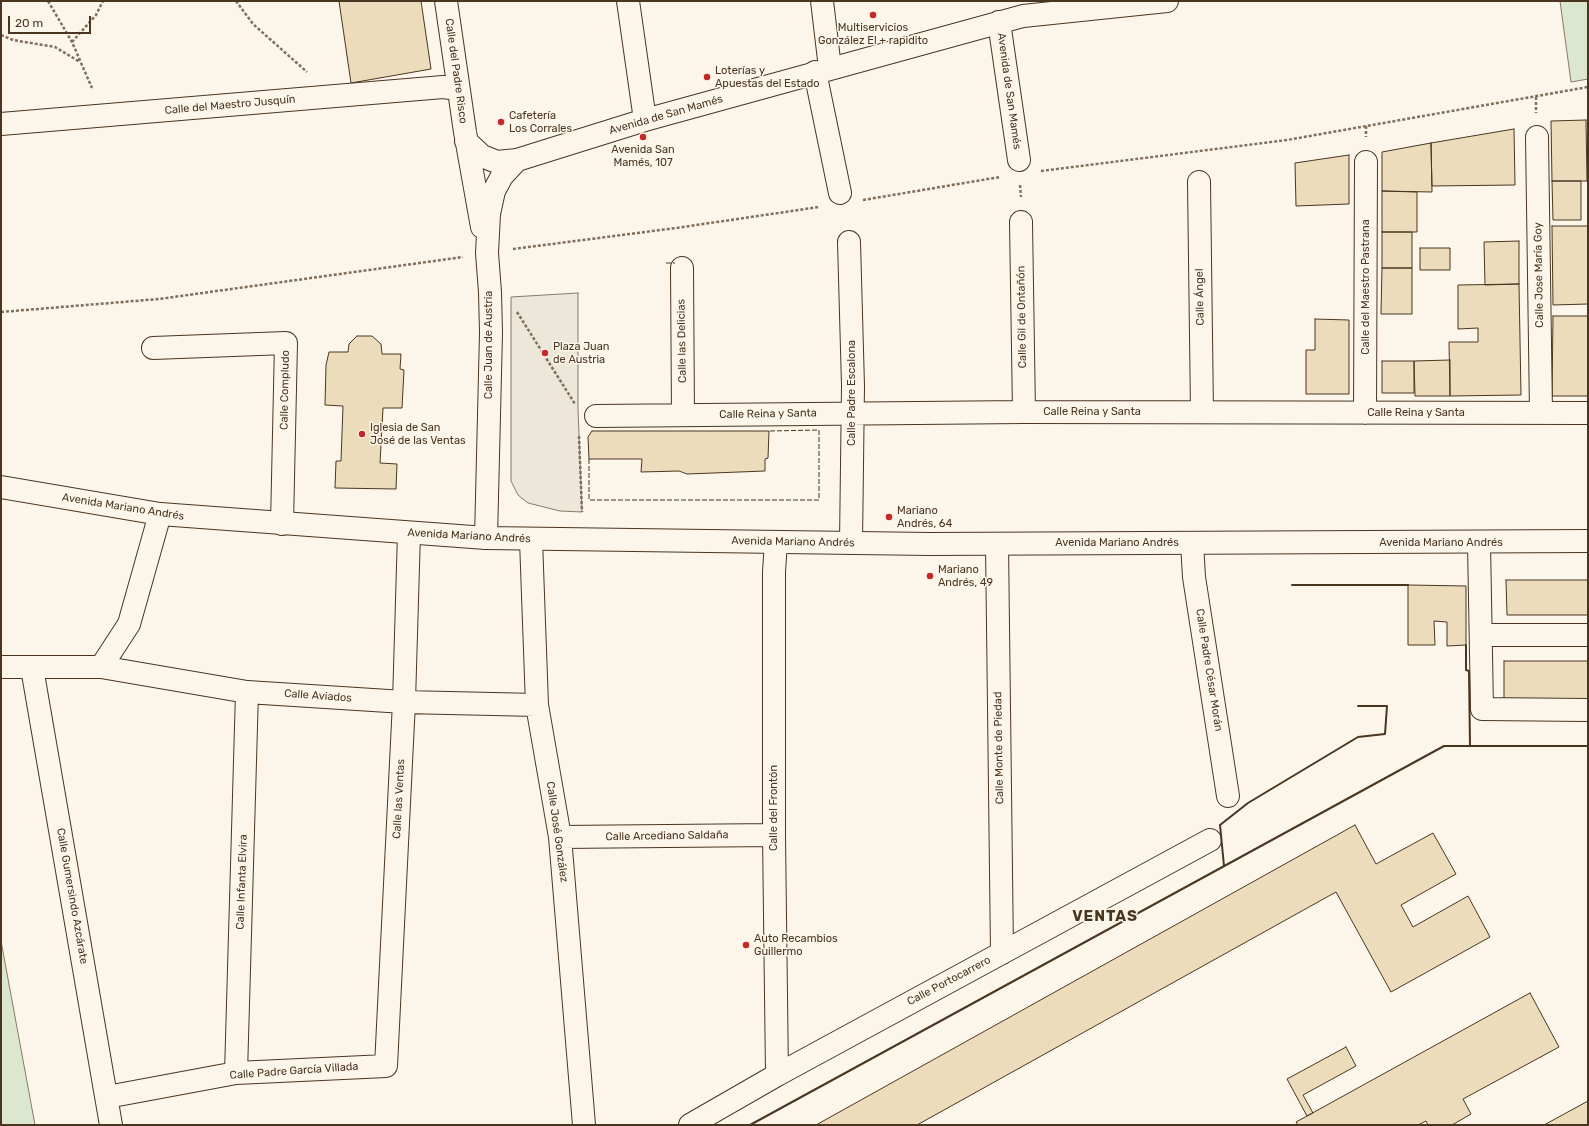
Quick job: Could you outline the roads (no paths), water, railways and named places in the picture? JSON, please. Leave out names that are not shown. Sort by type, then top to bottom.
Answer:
[{"type":"street","name":"Calle del Padre Risco","points":[[446,1],[466,141],[476,255]]},
{"type":"street","points":[[628,1],[645,120]]},
{"type":"street","points":[[822,1],[822,70],[840,200]]},
{"type":"street","name":"Avenida de San Mamés","points":[[517,160],[645,120],[999,22],[1022,9],[1167,1]]},
{"type":"street","name":"Avenida de San Mamés","points":[[999,22],[1019,167]]},
{"type":"street","name":"Calle del Maestro Jusquín","points":[[1,124],[443,87],[458,89]]},
{"type":"street","name":"Calle Jose María Goy","points":[[1537,137],[1541,413]]},
{"type":"street","points":[[466,141],[482,156],[497,162],[517,160]]},
{"type":"street","name":"Calle Juan de Austria","points":[[486,538],[491,333],[490,292],[476,255],[489,214],[494,191],[502,176],[517,160]]},
{"type":"street","name":"Calle del Maestro Pastrana","points":[[1365,413],[1366,162]]},
{"type":"street","name":"Calle Ángel","points":[[1199,182],[1202,412]]},
{"type":"street","name":"Calle Gil de Ontañón","points":[[1021,222],[1024,412]]},
{"type":"street","name":"Calle Padre Escalona","points":[[849,242],[852,413],[851,543]]},
{"type":"street","name":"Calle las Delicias","points":[[682,268],[683,415]]},
{"type":"street","name":"Calle Compludo","points":[[153,348],[286,343],[282,524]]},
{"type":"street","name":"Calle Reina y Santa","points":[[587,412],[683,415],[1024,412],[1588,413]]},
{"type":"street","name":"Avenida Mariano Andrés","points":[[1,487],[160,514],[409,533],[531,540],[997,544],[1479,543],[1588,541]]},
{"type":"street","points":[[101,667],[129,624],[160,514]]},
{"type":"street","name":"Calle las Ventas","points":[[386,1066],[404,702],[409,533]]},
{"type":"street","name":"Calle José González","points":[[531,540],[537,705],[560,837],[584,1125]]},
{"type":"street","name":"Calle del Frontón","points":[[776,542],[774,572],[774,835],[777,1075]]},
{"type":"street","name":"Calle Padre César Morán","points":[[1192,543],[1194,577],[1228,796]]},
{"type":"street","points":[[1479,543],[1482,709],[1588,710]]},
{"type":"street","name":"Calle Monte de Piedad","points":[[997,544],[1002,953]]},
{"type":"street","points":[[1481,635],[1588,635]]},
{"type":"street","name":"Calle Aviados","points":[[1,666],[32,668],[101,667],[246,692],[404,702],[537,705]]},
{"type":"street","name":"Calle Gumersindo Azcárate","points":[[32,668],[112,1125]]},
{"type":"street","name":"Calle Infanta Elvira","points":[[236,1073],[246,692]]},
{"type":"street","name":"Calle Arcediano Saldaña","points":[[560,837],[774,835]]},
{"type":"street","name":"Calle Portocarrero","points":[[690,1125],[777,1075],[1210,840]]},
{"type":"street","name":"Calle Padre García Villada","points":[[107,1097],[236,1073],[386,1066]]},
{"type":"place","name":"Multiservicios González El + rapidito","points":[[873,15]]},
{"type":"place","name":"Loterías y Apuestas del Estado","points":[[707,77]]},
{"type":"place","name":"Cafetería Los Corrales","points":[[501,122]]},
{"type":"place","name":"Avenida San Mamés, 107","points":[[643,137]]},
{"type":"place","name":"Plaza Juan de Austria","points":[[545,353]]},
{"type":"place","name":"Iglesia de San José de las Ventas","points":[[362,434]]},
{"type":"place","name":"Mariano Andrés, 64","points":[[889,517]]},
{"type":"place","name":"Mariano Andrés, 49","points":[[930,576]]},
{"type":"place","name":"Auto Recambios Guillermo","points":[[746,945]]},
{"type":"district","name":"VENTAS","points":[[1105,917]]}]
